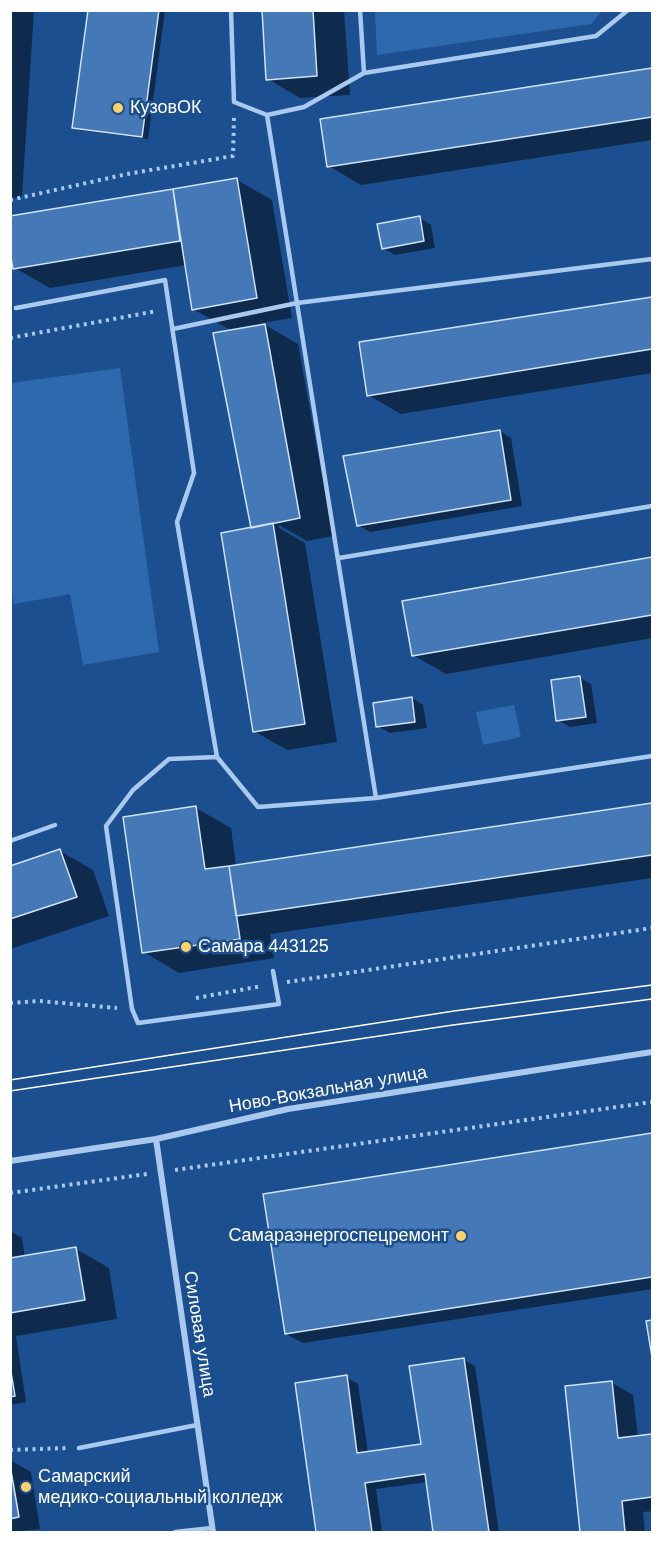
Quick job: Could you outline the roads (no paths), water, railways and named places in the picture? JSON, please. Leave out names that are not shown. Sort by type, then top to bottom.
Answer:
[{"type":"street","name":"Ново-Вокзальная улица","points":[[10,1161],[156,1139],[288,1109],[652,1052]]},
{"type":"street","name":"Силовая улица","points":[[156,1139],[213,1530]]},
{"type":"lane","points":[[231,10],[234,102],[267,115],[304,107],[364,73],[597,36],[628,10]]},
{"type":"lane","points":[[360,10],[364,73]]},
{"type":"lane","points":[[267,115],[376,798]]},
{"type":"lane","points":[[173,329],[297,303],[652,259]]},
{"type":"lane","points":[[16,308],[165,280],[194,473],[177,522],[217,757],[258,807],[376,798],[652,756]]},
{"type":"lane","points":[[339,558],[652,506]]},
{"type":"lane","points":[[217,757],[170,759],[133,790],[106,826],[132,1009],[138,1023],[279,1004],[273,971]]},
{"type":"lane","points":[[10,841],[55,825]]},
{"type":"lane","points":[[79,1448],[197,1425]]},
{"type":"lane","points":[[175,1533],[213,1530]]},
{"type":"tram line","points":[[10,1080],[454,1011],[652,985]]},
{"type":"tram line","points":[[10,1091],[453,1025],[652,999]]},
{"type":"place","name":"КузовОК","points":[[118,108]]},
{"type":"place","name":"Самара 443125","points":[[186,947]]},
{"type":"place","name":"Самараэнергоспецремонт","points":[[461,1236]]},
{"type":"place","name":"Самарский медико-социальный колледж","points":[[26,1487]]}]
